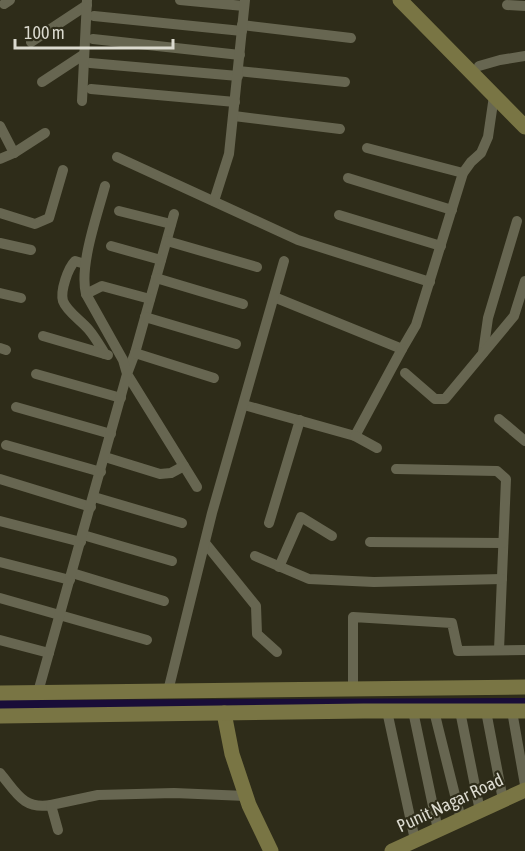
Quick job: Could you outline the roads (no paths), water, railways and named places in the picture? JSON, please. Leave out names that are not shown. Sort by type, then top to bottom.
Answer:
[{"type":"street","points":[[180,0],[244,3],[229,154],[214,201]]},
{"type":"street","points":[[400,0],[525,127]]},
{"type":"street","points":[[414,0],[525,113]]},
{"type":"street","points":[[31,42],[87,2]]},
{"type":"street","points":[[82,101],[87,59],[87,2]]},
{"type":"street","points":[[507,5],[525,6]]},
{"type":"street","points":[[94,16],[351,38]]},
{"type":"street","points":[[93,39],[240,55]]},
{"type":"street","points":[[479,66],[525,56]]},
{"type":"street","points":[[42,81],[87,59],[345,82]]},
{"type":"street","points":[[91,89],[235,102]]},
{"type":"street","points":[[355,436],[416,325],[463,173],[482,153],[488,137],[494,96]]},
{"type":"street","points":[[234,116],[340,129]]},
{"type":"street","points":[[0,126],[14,153]]},
{"type":"street","points":[[0,159],[14,153],[45,133]]},
{"type":"street","points":[[367,148],[463,173]]},
{"type":"street","points":[[117,158],[298,240],[430,282]]},
{"type":"street","points":[[0,213],[35,224],[49,218],[63,171]]},
{"type":"street","points":[[348,178],[452,210]]},
{"type":"street","points":[[105,186],[83,278],[86,294],[123,360],[127,374],[197,488]]},
{"type":"street","points":[[39,716],[38,692],[173,219],[119,212]]},
{"type":"street","points":[[339,215],[441,246]]},
{"type":"street","points":[[483,353],[488,318],[518,221]]},
{"type":"street","points":[[166,241],[258,267]]},
{"type":"street","points":[[0,243],[31,250]]},
{"type":"street","points":[[111,246],[161,260]]},
{"type":"street","points":[[86,264],[75,261],[73,263],[67,272],[62,299],[65,305],[91,331],[105,354]]},
{"type":"street","points":[[168,691],[205,543],[284,261]]},
{"type":"street","points":[[156,279],[243,304]]},
{"type":"street","points":[[405,373],[435,399],[440,401],[445,399],[514,316],[525,281]]},
{"type":"street","points":[[86,294],[102,286],[150,299]]},
{"type":"street","points":[[0,293],[21,298]]},
{"type":"street","points":[[274,297],[402,349]]},
{"type":"street","points":[[145,317],[236,344]]},
{"type":"street","points":[[43,336],[123,360]]},
{"type":"street","points":[[135,353],[214,378]]},
{"type":"street","points":[[36,374],[121,398]]},
{"type":"street","points":[[244,405],[355,436],[377,448]]},
{"type":"street","points":[[16,407],[111,434]]},
{"type":"street","points":[[499,419],[525,441]]},
{"type":"street","points":[[269,523],[300,420]]},
{"type":"street","points":[[6,445],[100,472]]},
{"type":"street","points":[[105,457],[160,474],[171,473],[184,466]]},
{"type":"street","points":[[396,469],[497,471],[506,479],[499,650]]},
{"type":"street","points":[[0,479],[182,523]]},
{"type":"street","points":[[279,567],[301,517],[332,536]]},
{"type":"street","points":[[0,521],[82,538],[172,561]]},
{"type":"street","points":[[370,542],[503,543]]},
{"type":"street","points":[[205,543],[256,606],[257,634],[277,652]]},
{"type":"street","points":[[255,556],[309,579],[374,582],[502,579]]},
{"type":"street","points":[[0,561],[164,601]]},
{"type":"street","points":[[0,598],[147,640]]},
{"type":"street","points":[[353,689],[354,617],[452,623],[458,651],[525,650]]},
{"type":"street","points":[[0,640],[49,653]]},
{"type":"street","points":[[0,693],[525,687]]},
{"type":"street","points":[[387,711],[415,840]]},
{"type":"street","points":[[413,711],[438,830]]},
{"type":"street","points":[[434,711],[461,819]]},
{"type":"street","points":[[460,711],[480,811]]},
{"type":"street","points":[[486,711],[503,800]]},
{"type":"street","points":[[0,716],[518,711],[525,785]]},
{"type":"street","points":[[224,713],[231,754],[246,796],[271,851]]},
{"type":"street","points":[[0,773],[19,797],[41,807],[98,795],[174,793],[246,796]]},
{"type":"street","name":"Punit Nagar Road","points":[[392,851],[525,790]]},
{"type":"street","points":[[51,805],[58,830]]},
{"type":"waterway","points":[[0,705],[525,703]]}]
